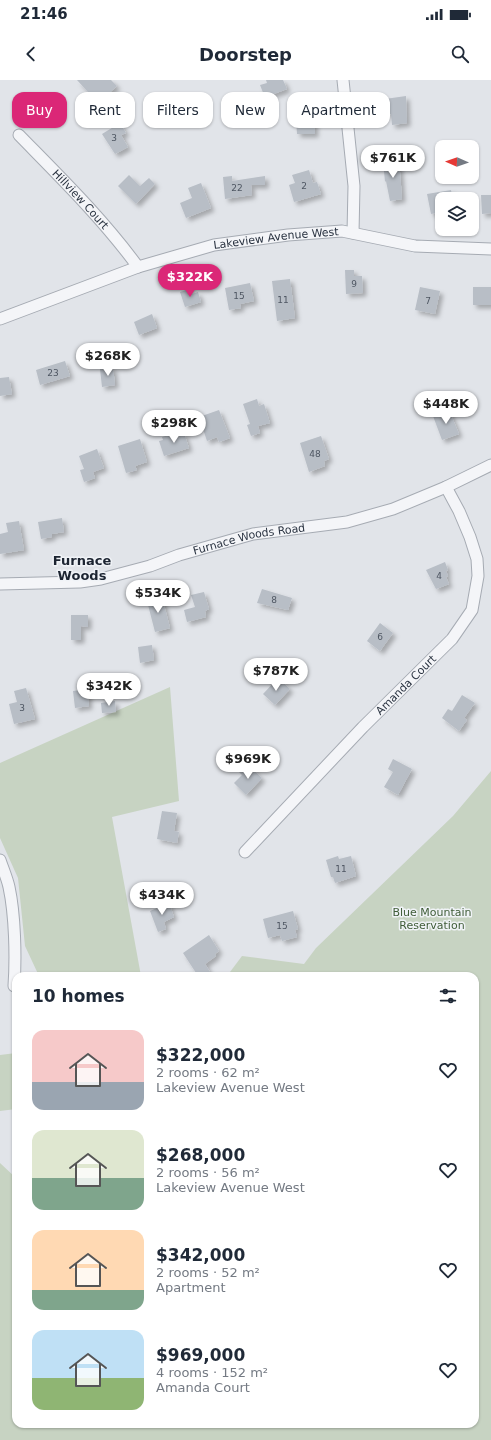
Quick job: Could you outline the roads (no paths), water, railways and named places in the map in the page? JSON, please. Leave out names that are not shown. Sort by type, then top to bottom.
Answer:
[{"type":"street","points":[[343,80],[354,186],[353,233]]},
{"type":"street","name":"Hillview Court","points":[[19,135],[81,199],[120,243],[138,267]]},
{"type":"street","name":"Lakeview Avenue West","points":[[0,319],[138,267],[214,245],[288,235],[342,231],[414,246],[491,249]]},
{"type":"street","name":"Furnace Woods Road","points":[[0,584],[80,582],[101,579],[150,566],[180,555],[253,534],[347,522],[393,509],[491,465]]},
{"type":"street","name":"Amanda Court","points":[[245,852],[363,727],[452,639],[472,610],[478,576],[477,558],[459,511],[446,486]]},
{"type":"street","points":[[0,860],[8,886],[12,907],[15,972]]},
{"type":"district","name":"Furnace Woods","points":[[82,568]]},
{"type":"park label","name":"Blue Mountain Reservation","points":[[432,918]]}]
